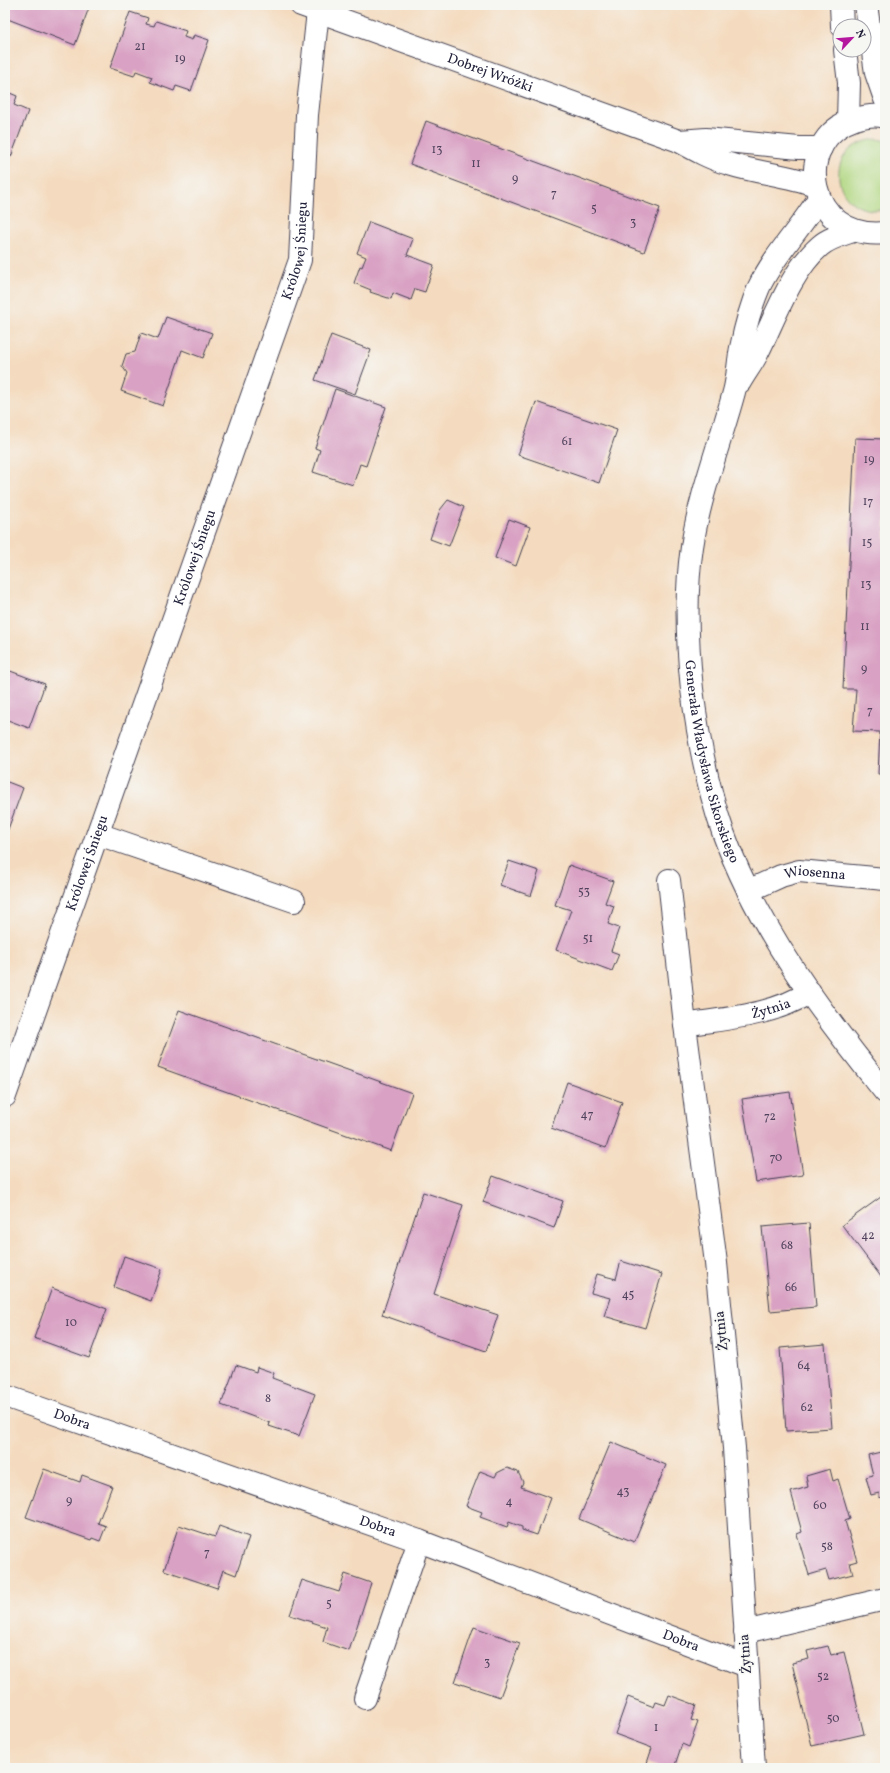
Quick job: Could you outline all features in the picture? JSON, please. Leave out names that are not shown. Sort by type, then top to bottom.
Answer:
[{"type":"street","points":[[841,5],[842,18]]},
{"type":"street","points":[[866,5],[876,74],[885,99]]},
{"type":"street","name":"Dobrej Wróżki","points":[[313,7],[679,141],[703,155],[730,164],[794,178],[817,191]]},
{"type":"street","name":"Królowej Śniegu","points":[[5,1096],[300,260],[313,7]]},
{"type":"street","points":[[846,58],[849,83],[848,121]]},
{"type":"street","points":[[885,117],[879,115],[863,116],[848,121],[832,133],[821,148],[815,166],[817,191],[828,212],[839,223],[853,231],[871,234],[885,233]]},
{"type":"street","name":"Dobrej Wróżki","points":[[679,141],[713,139],[799,148],[821,148]]},
{"type":"street","name":"Generała Władysława Sikorskiego","points":[[817,191],[759,287],[751,310],[741,348],[735,390],[709,471],[696,518],[688,583],[689,652],[695,710],[714,802],[722,831],[748,891],[767,925],[810,992],[852,1051],[885,1092]]},
{"type":"street","name":"Generała Władysława Sikorskiego","points":[[735,390],[757,354],[797,275],[810,256],[827,242],[853,231]]},
{"type":"street","points":[[98,834],[294,901]]},
{"type":"street","name":"Wiosenna","points":[[748,891],[781,876],[799,871],[885,878]]},
{"type":"street","points":[[669,880],[685,1025]]},
{"type":"street","name":"Żytnia","points":[[754,1768],[734,1448],[716,1263],[685,1025],[763,1013],[788,1004],[810,992]]},
{"type":"street","name":"Dobra","points":[[5,1396],[419,1541],[747,1666]]},
{"type":"street","points":[[365,1698],[419,1541]]},
{"type":"street","points":[[745,1632],[885,1599]]},
{"type":"green space","points":[[878,139],[885,141],[885,209],[867,209],[853,203],[844,193],[839,180],[840,166],[846,154],[859,144]]},
{"type":"building","points":[[5,5],[90,5],[75,45],[5,18]]},
{"type":"building","points":[[130,12],[148,18],[146,24],[154,26],[156,21],[186,31],[184,37],[192,40],[194,35],[209,40],[191,91],[176,86],[174,91],[150,82],[152,77],[136,71],[134,76],[110,68]]},
{"type":"building","points":[[5,91],[17,96],[14,105],[28,111],[11,157],[5,155]]},
{"type":"building","points":[[426,121],[660,208],[644,252],[410,164]]},
{"type":"building","points":[[369,222],[413,239],[407,255],[434,265],[425,292],[415,289],[411,300],[393,293],[391,299],[370,292],[371,290],[354,283],[360,266],[362,267],[366,257],[357,253]]},
{"type":"building","points":[[166,317],[212,333],[203,358],[182,350],[163,406],[121,391],[127,373],[122,366],[126,354],[135,352],[141,333],[158,339]]},
{"type":"building","points":[[331,335],[371,350],[355,394],[315,380]]},
{"type":"building","points":[[335,389],[386,407],[366,466],[360,464],[353,485],[313,472],[320,450],[315,448]]},
{"type":"building","points":[[536,402],[617,430],[599,483],[518,455]]},
{"type":"building","points":[[855,438],[885,439],[885,774],[878,774],[880,732],[853,731],[856,689],[843,689]]},
{"type":"building","points":[[448,500],[464,507],[449,546],[430,539],[440,510]]},
{"type":"building","points":[[509,519],[530,527],[516,566],[495,558]]},
{"type":"building","points":[[5,669],[45,684],[29,728],[5,719]]},
{"type":"building","points":[[5,781],[23,788],[7,832],[5,832]]},
{"type":"building","points":[[509,861],[539,871],[531,896],[500,885]]},
{"type":"building","points":[[569,865],[613,881],[605,903],[614,906],[608,924],[619,928],[611,951],[619,954],[612,971],[556,950],[571,910],[555,905]]},
{"type":"building","points":[[179,1010],[412,1093],[391,1151],[158,1067]]},
{"type":"building","points":[[567,1082],[622,1102],[606,1148],[551,1128]]},
{"type":"building","points":[[790,1092],[803,1175],[756,1182],[742,1099]]},
{"type":"building","points":[[493,1176],[563,1201],[554,1228],[483,1202]]},
{"type":"building","points":[[423,1192],[463,1205],[434,1294],[498,1315],[486,1351],[382,1315]]},
{"type":"building","points":[[881,1197],[885,1202],[885,1282],[842,1225]]},
{"type":"building","points":[[809,1223],[816,1307],[770,1311],[762,1227]]},
{"type":"building","points":[[124,1256],[162,1269],[151,1301],[114,1287]]},
{"type":"building","points":[[621,1261],[662,1274],[645,1328],[604,1316],[610,1298],[591,1293],[597,1274],[616,1279]]},
{"type":"building","points":[[52,1288],[107,1309],[89,1358],[34,1338]]},
{"type":"building","points":[[825,1344],[832,1428],[786,1431],[780,1348]]},
{"type":"building","points":[[236,1365],[256,1372],[257,1367],[274,1373],[272,1378],[315,1394],[299,1436],[269,1426],[270,1423],[221,1405]]},
{"type":"building","points":[[611,1442],[666,1465],[634,1542],[579,1519]]},
{"type":"building","points":[[885,1451],[885,1496],[879,1498],[879,1493],[871,1495],[866,1477],[873,1475],[868,1455]]},
{"type":"building","points":[[507,1468],[518,1472],[523,1482],[521,1487],[551,1498],[537,1535],[522,1530],[522,1527],[509,1522],[507,1527],[480,1517],[482,1512],[466,1506],[480,1471],[495,1477],[497,1473]]},
{"type":"building","points":[[44,1469],[80,1482],[82,1475],[112,1486],[98,1523],[106,1526],[100,1541],[92,1538],[91,1540],[26,1517]]},
{"type":"building","points":[[830,1469],[833,1481],[838,1479],[850,1519],[845,1521],[857,1561],[850,1563],[853,1574],[829,1580],[826,1570],[809,1575],[797,1534],[802,1532],[791,1492],[808,1487],[806,1476]]},
{"type":"building","points":[[179,1525],[215,1537],[219,1526],[249,1537],[236,1575],[223,1570],[217,1588],[164,1570]]},
{"type":"building","points":[[345,1574],[371,1583],[349,1651],[323,1642],[327,1627],[290,1615],[302,1580],[339,1592]]},
{"type":"building","points":[[474,1627],[520,1643],[500,1697],[455,1682]]},
{"type":"building","points":[[828,1646],[831,1655],[844,1652],[864,1734],[812,1746],[792,1663],[809,1659],[807,1651]]},
{"type":"building","points":[[669,1695],[696,1705],[691,1720],[698,1722],[689,1747],[682,1744],[674,1768],[661,1768],[647,1763],[652,1748],[615,1734],[628,1697],[654,1707],[656,1702],[665,1705]]}]
